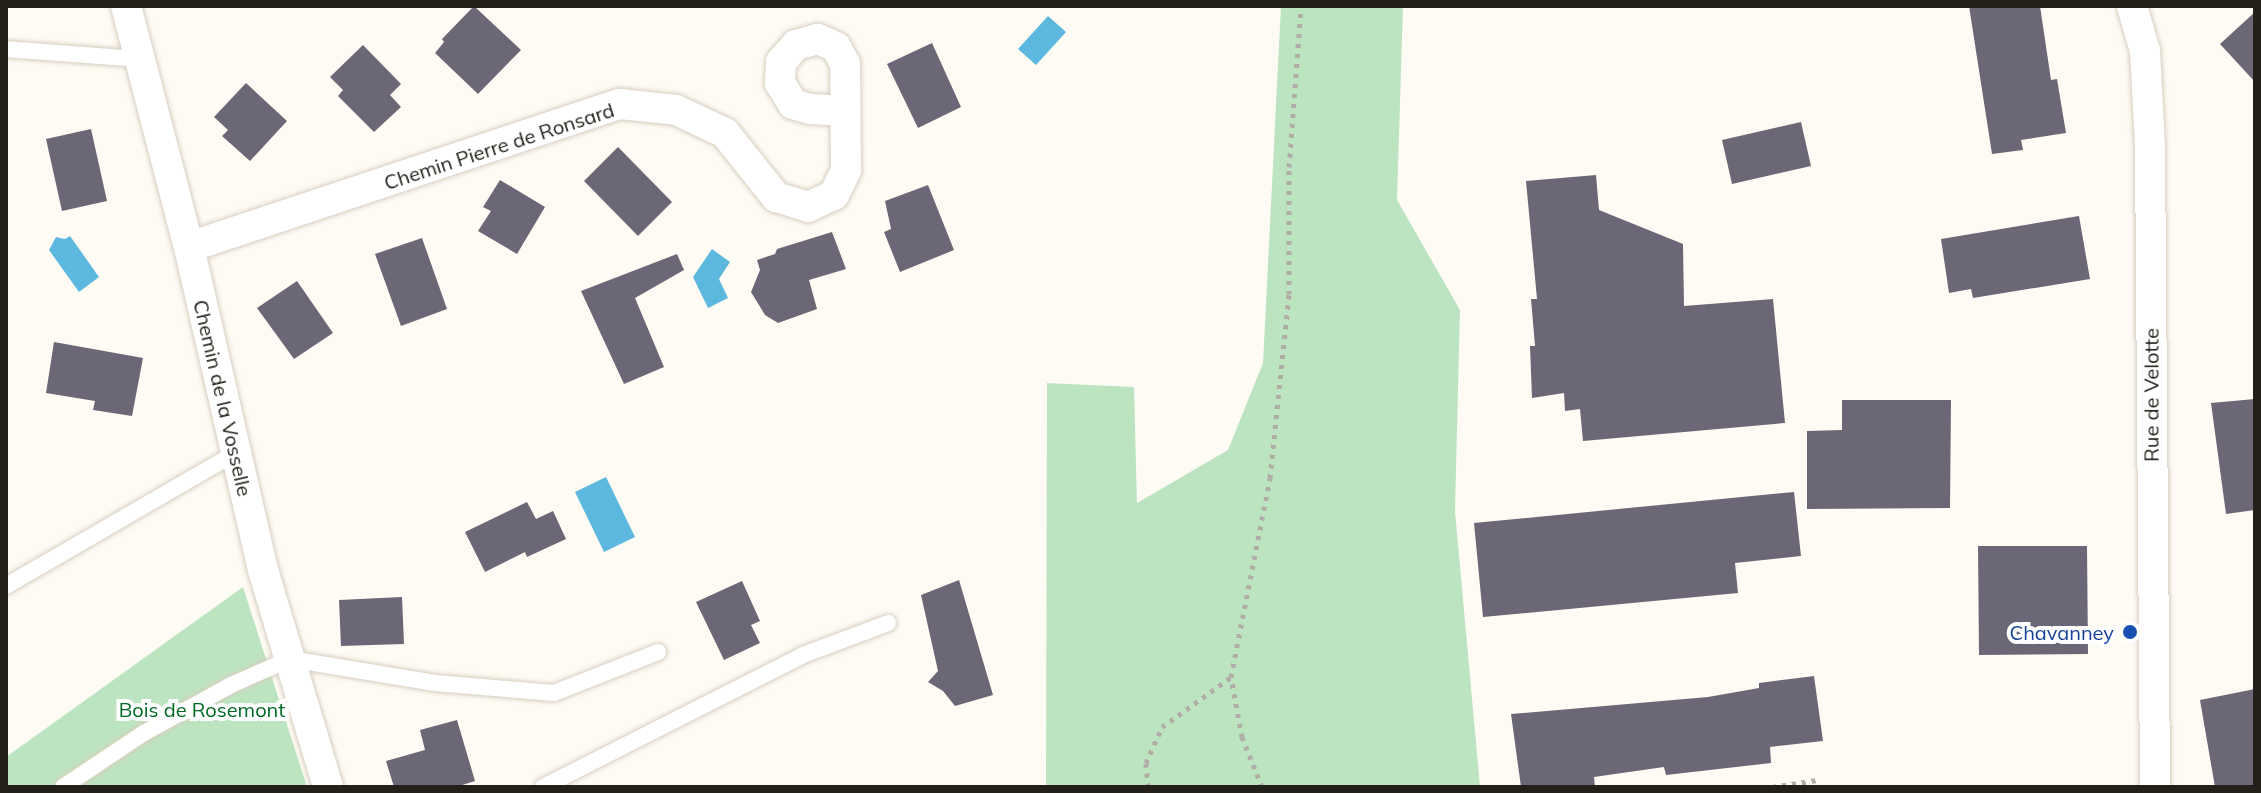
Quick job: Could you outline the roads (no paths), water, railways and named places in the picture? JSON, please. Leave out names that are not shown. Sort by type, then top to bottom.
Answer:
[{"type":"street","name":"Chemin de la Vosselle","points":[[126,6],[189,247],[235,453],[328,787]]},
{"type":"street","name":"Rue de Velotte","points":[[2132,6],[2145,51],[2150,148],[2155,787]]},
{"type":"street","name":"Chemin Pierre de Ronsard","points":[[189,247],[620,104],[676,110],[725,133],[776,197],[808,207],[834,195],[846,170],[845,111]]},
{"type":"lane","points":[[6,49],[140,59]]},
{"type":"lane","points":[[6,586],[235,453]]},
{"type":"lane","points":[[543,787],[803,655],[888,623]]},
{"type":"lane","points":[[63,787],[144,733],[231,685],[290,659],[435,683],[554,693],[658,652]]},
{"type":"water","points":[[1048,16],[1066,32],[1036,65],[1018,49]]},
{"type":"water","points":[[70,236],[99,277],[79,292],[49,250],[56,237],[65,239]]},
{"type":"water","points":[[712,249],[730,262],[719,279],[728,298],[708,308],[693,277]]},
{"type":"water","points":[[606,477],[635,537],[604,552],[575,492]]},
{"type":"place","name":"Chavanney","points":[[2130,632]]},
{"type":"park label","name":"Bois de Rosemont","points":[[202,709]]}]
